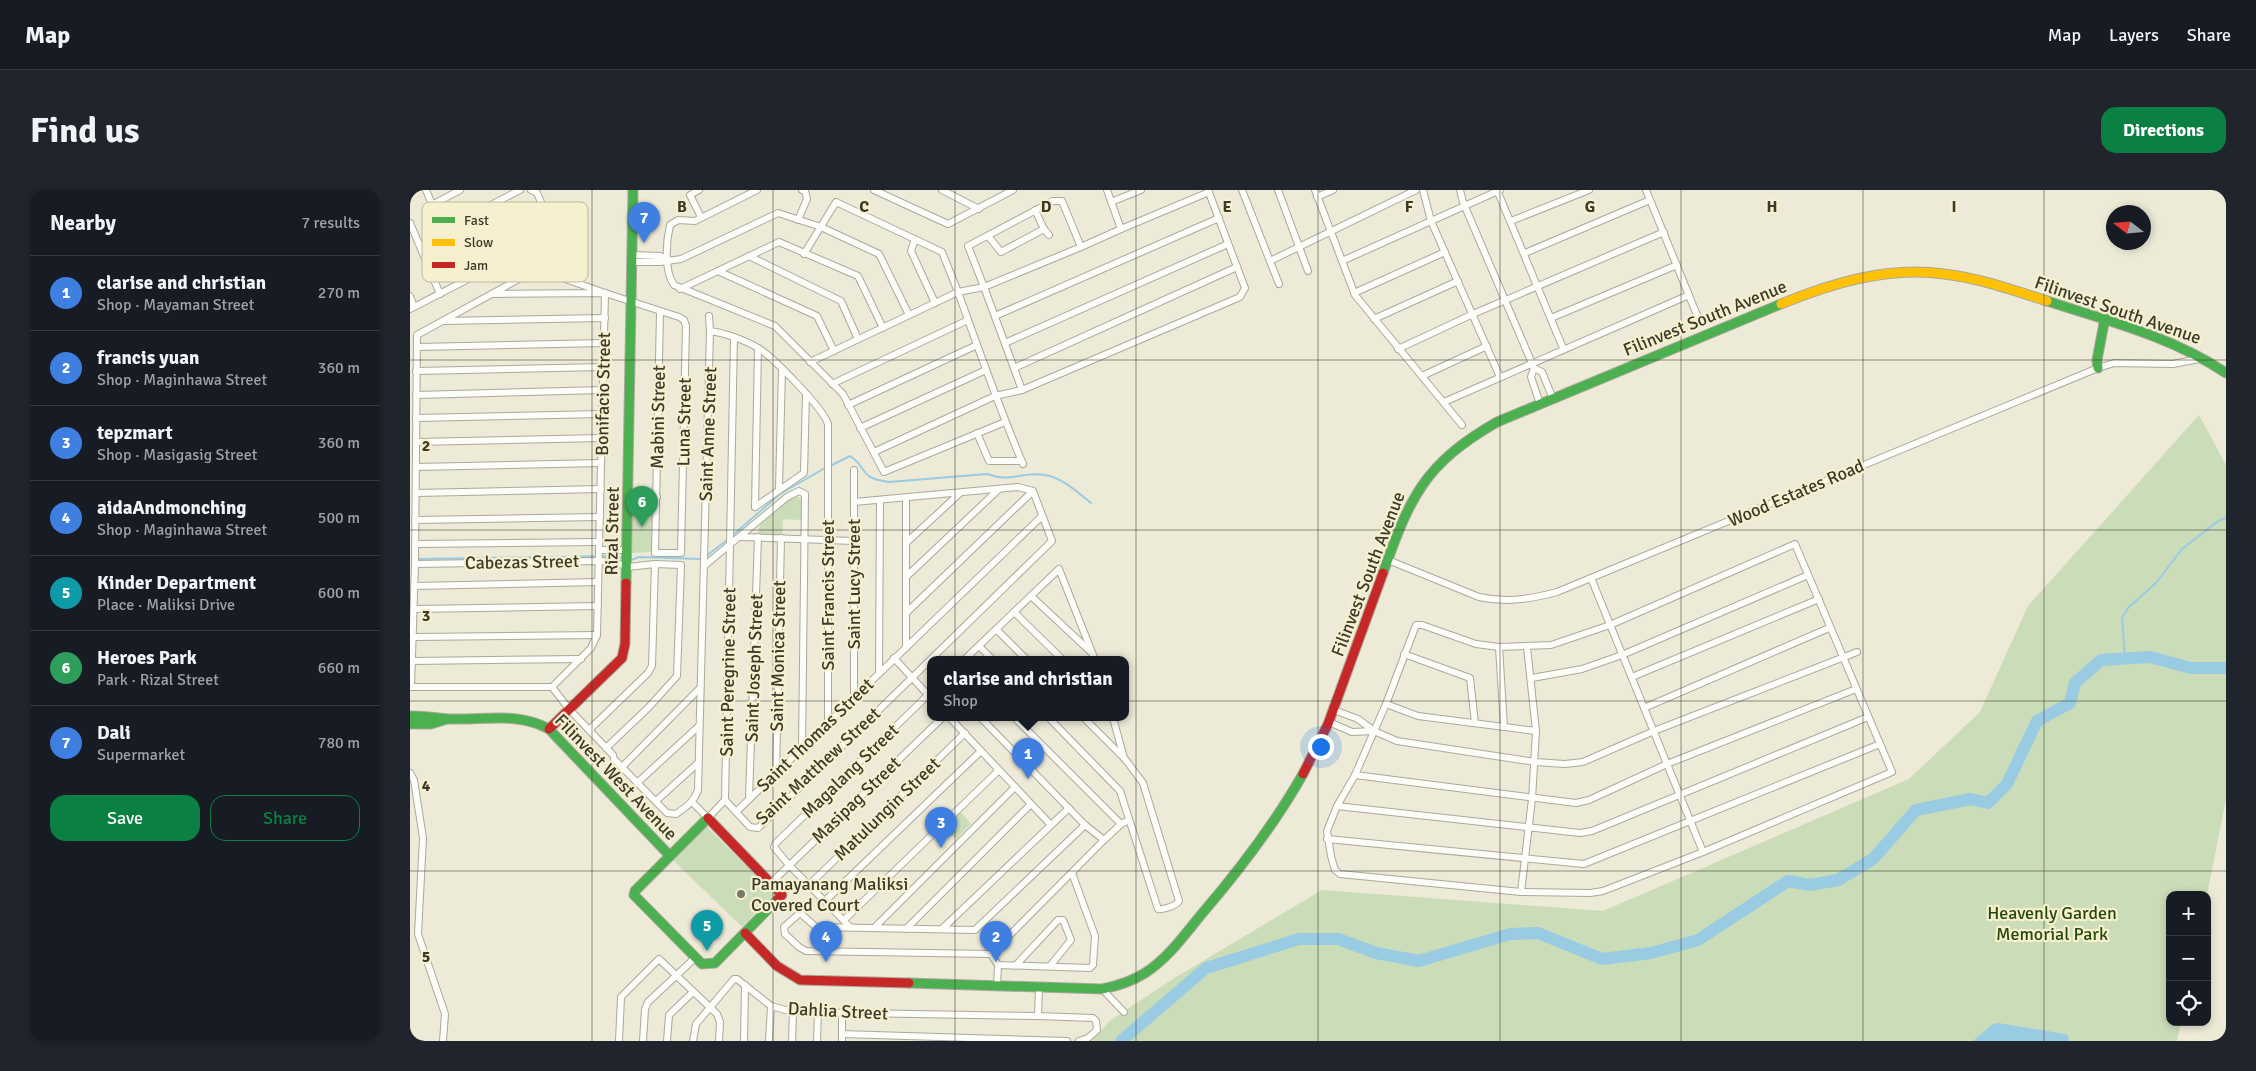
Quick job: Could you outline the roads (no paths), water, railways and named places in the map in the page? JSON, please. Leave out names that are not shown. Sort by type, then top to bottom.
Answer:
[{"type":"street","points":[[426,190],[431,202]]},
{"type":"street","points":[[438,202],[460,190]]},
{"type":"street","points":[[497,202],[520,190]]},
{"type":"street","points":[[532,190],[537,192],[541,202]]},
{"type":"street","name":"Rizal Street","points":[[549,729],[622,658],[625,644],[628,559],[633,190]]},
{"type":"street","points":[[699,190],[690,195],[701,217]]},
{"type":"street","points":[[757,190],[692,222],[678,220],[670,225],[669,278],[674,285],[775,326],[843,394],[884,472],[1004,422]]},
{"type":"street","points":[[798,220],[807,199],[805,191],[802,190]]},
{"type":"street","points":[[874,190],[948,224],[979,209],[1011,190]]},
{"type":"street","points":[[942,190],[979,209]]},
{"type":"street","points":[[1107,190],[1121,229]]},
{"type":"street","points":[[1112,202],[1141,190]]},
{"type":"street","points":[[1242,190],[1279,284]]},
{"type":"street","points":[[1278,190],[1308,271]]},
{"type":"street","points":[[1333,190],[1316,193],[1354,293],[1462,425]]},
{"type":"street","points":[[1270,261],[1416,190]]},
{"type":"street","points":[[1423,190],[1431,221],[1500,376]]},
{"type":"street","points":[[1460,190],[1464,206],[1533,365],[1542,372],[1552,399]]},
{"type":"street","points":[[1342,261],[1498,190],[1564,348]]},
{"type":"street","points":[[1511,221],[1589,190]]},
{"type":"street","points":[[1646,190],[1698,320]]},
{"type":"street","points":[[810,362],[958,292],[984,287],[1209,191],[1245,288],[1240,297],[1022,390],[995,396],[874,452]]},
{"type":"street","points":[[1524,253],[1650,200]]},
{"type":"street","points":[[1022,390],[968,246],[1034,210],[1053,201],[1062,201],[1081,247]]},
{"type":"street","points":[[804,254],[836,202],[942,252],[1004,422],[1022,463],[989,461],[977,433]]},
{"type":"street","points":[[1034,210],[1049,235]]},
{"type":"street","points":[[632,259],[660,262],[681,258],[778,213],[821,227],[879,254],[909,315]]},
{"type":"street","points":[[995,316],[1219,218]]},
{"type":"street","points":[[410,223],[422,251]]},
{"type":"street","points":[[988,236],[1001,252],[1044,229]]},
{"type":"street","points":[[1398,348],[1664,232]]},
{"type":"street","points":[[915,239],[911,251],[935,303]]},
{"type":"street","points":[[680,289],[779,242],[858,276],[883,328]]},
{"type":"street","points":[[1005,342],[1228,244]]},
{"type":"street","points":[[1354,293],[1445,252]]},
{"type":"street","points":[[749,256],[841,300],[858,339]]},
{"type":"street","points":[[1551,318],[1677,266]]},
{"type":"street","points":[[1014,368],[1237,267]]},
{"type":"street","points":[[718,271],[817,316],[834,351]]},
{"type":"street","name":"Filinvest South Avenue","points":[[745,933],[780,970],[788,976],[800,980],[1102,989],[1116,988],[1133,982],[1145,974],[1180,940],[1260,841],[1288,800],[1312,759],[1334,710],[1388,560],[1413,497],[1427,476],[1445,456],[1480,431],[1540,404],[1804,295],[1850,281],[1878,275],[1927,272],[1971,278],[2105,318],[2177,344],[2205,358],[2226,373]]},
{"type":"street","points":[[435,282],[440,294]]},
{"type":"street","points":[[410,296],[412,308],[464,282]]},
{"type":"street","name":"Luna Street","points":[[417,347],[417,334],[514,282]]},
{"type":"street","name":"Luna Street","points":[[572,282],[631,303],[679,317],[684,320],[686,326],[681,554],[655,553]]},
{"type":"street","points":[[1374,319],[1458,282]]},
{"type":"street","points":[[492,294],[605,294]]},
{"type":"street","name":"Bonifacio Street","points":[[597,635],[605,294]]},
{"type":"street","points":[[1444,402],[1500,376],[1533,365],[1564,348],[1689,295]]},
{"type":"street","name":"Mabini Street","points":[[655,553],[660,312]]},
{"type":"street","name":"Saint Anne Street","points":[[692,802],[698,790],[709,316]]},
{"type":"street","points":[[441,322],[605,318]]},
{"type":"street","points":[[2098,368],[2097,360],[2105,318]]},
{"type":"street","points":[[832,384],[968,320]]},
{"type":"street","name":"Saint Francis Street","points":[[710,331],[758,348],[806,394],[826,417],[828,424],[828,722]]},
{"type":"street","name":"Saint Peregrine Street","points":[[725,800],[734,338]]},
{"type":"street","points":[[413,637],[597,635],[595,642],[581,659],[552,687],[411,687],[415,561],[417,347],[604,343]]},
{"type":"street","points":[[848,405],[977,345]]},
{"type":"street","points":[[1422,376],[1488,346]]},
{"type":"street","points":[[758,348],[755,507],[779,488],[804,473],[806,394]]},
{"type":"street","name":"Wood Estates Road","points":[[1388,560],[1464,592],[1493,600],[1516,600],[1538,597],[1557,592],[2098,368],[2114,363],[2173,364],[2205,358]]},
{"type":"street","points":[[1533,365],[1532,377],[1540,404]]},
{"type":"street","points":[[416,370],[604,367]]},
{"type":"street","points":[[779,488],[782,370]]},
{"type":"street","points":[[860,428],[986,370]]},
{"type":"street","points":[[416,395],[603,390]]},
{"type":"street","points":[[416,418],[602,414]]},
{"type":"street","points":[[416,442],[602,438]]},
{"type":"street","points":[[416,467],[601,463]]},
{"type":"street","name":"Saint Lucy Street","points":[[854,470],[854,697]]},
{"type":"street","points":[[854,502],[1018,487],[1032,491]]},
{"type":"street","points":[[416,493],[601,489]]},
{"type":"street","points":[[906,577],[999,489]]},
{"type":"street","points":[[704,564],[741,537],[787,497],[799,491],[805,494],[802,748]]},
{"type":"street","points":[[934,656],[1052,541],[1032,491]]},
{"type":"street","points":[[906,613],[1032,491]]},
{"type":"street","points":[[906,543],[960,492]]},
{"type":"street","points":[[629,496],[657,497]]},
{"type":"street","points":[[906,498],[906,648]]},
{"type":"street","points":[[879,673],[880,500]]},
{"type":"street","name":"Saint Thomas Street","points":[[736,812],[1042,516]]},
{"type":"street","points":[[415,520],[600,517]]},
{"type":"street","points":[[741,537],[854,541]]},
{"type":"street","name":"Saint Joseph Street","points":[[749,798],[758,537]]},
{"type":"street","name":"Saint Monica Street","points":[[776,773],[781,538]]},
{"type":"street","points":[[415,544],[599,542]]},
{"type":"street","points":[[1794,544],[1819,599],[1829,628],[1892,772],[1703,852],[1603,891],[1590,893],[1522,892],[1340,874],[1335,870],[1327,839],[1327,830],[1337,806],[1355,775],[1386,704],[1416,625],[1422,624],[1476,644],[1499,647],[1551,645],[1610,626],[1794,544]]},
{"type":"street","name":"Cabezas Street","points":[[599,555],[614,562],[628,559]]},
{"type":"street","name":"Cabezas Street","points":[[415,561],[599,555],[628,559]]},
{"type":"street","points":[[606,748],[673,683],[677,676],[681,565],[655,564],[628,559]]},
{"type":"street","points":[[589,730],[648,674],[652,666],[655,564]]},
{"type":"street","points":[[968,656],[1059,569],[1094,656]]},
{"type":"street","points":[[1532,678],[1582,669],[1622,655],[1808,575]]},
{"type":"street","points":[[1591,578],[1703,852]]},
{"type":"street","points":[[414,586],[598,582]]},
{"type":"street","points":[[1031,596],[1093,656]]},
{"type":"street","points":[[1632,677],[1819,599]]},
{"type":"street","points":[[414,609],[598,606]]},
{"type":"street","points":[[1014,612],[1059,656]]},
{"type":"street","points":[[1644,708],[1829,628]]},
{"type":"street","points":[[996,629],[1023,656]]},
{"type":"street","points":[[979,646],[989,656]]},
{"type":"street","points":[[1499,647],[1504,727]]},
{"type":"street","points":[[1522,892],[1532,799],[1536,731],[1532,678],[1527,647]]},
{"type":"street","points":[[1334,710],[1358,719],[1374,731],[1414,744],[1535,762],[1566,764],[1583,762],[1654,731],[1857,652]]},
{"type":"street","points":[[1404,654],[1470,678],[1475,724]]},
{"type":"street","points":[[894,658],[927,692]]},
{"type":"street","points":[[412,662],[581,659]]},
{"type":"street","points":[[912,677],[927,662]]},
{"type":"street","name":"Saint Matthew Street","points":[[725,800],[750,827],[758,828],[912,677]]},
{"type":"street","points":[[552,687],[569,709],[667,813],[676,814],[692,802],[708,818],[782,895],[715,963],[702,964],[634,895],[634,891],[708,818],[725,800]]},
{"type":"street","points":[[622,767],[700,688]]},
{"type":"street","points":[[1355,775],[1532,799],[1576,803],[1589,800],[1667,764],[1856,689]]},
{"type":"street","name":"Magalang Street","points":[[789,865],[774,848],[776,843],[927,698]]},
{"type":"street","points":[[1386,704],[1418,716],[1536,731]]},
{"type":"street","name":"Filinvest West Avenue","points":[[410,716],[431,715],[448,719],[529,719],[540,722],[549,729],[670,856]]},
{"type":"street","points":[[1337,806],[1580,833],[1592,831],[1868,717]]},
{"type":"street","name":"Filinvest West Avenue","points":[[410,724],[431,724],[448,719]]},
{"type":"street","name":"Masipag Street","points":[[770,883],[939,721]]},
{"type":"street","points":[[953,721],[1051,825]]},
{"type":"street","points":[[984,721],[1085,825],[1104,840]]},
{"type":"street","points":[[1018,721],[1120,824]]},
{"type":"street","points":[[1052,721],[1117,787],[1122,796],[1128,820],[1158,909],[1161,910],[1177,904],[1179,901],[1144,783],[1114,748],[1087,721]]},
{"type":"street","points":[[1115,721],[1124,759]]},
{"type":"street","points":[[1329,722],[1352,732],[1374,731]]},
{"type":"street","points":[[638,783],[699,726]]},
{"type":"street","name":"Matulungin Street","points":[[809,885],[965,733]]},
{"type":"street","points":[[1327,839],[1584,864],[1880,744]]},
{"type":"street","points":[[825,902],[981,751]]},
{"type":"street","points":[[656,801],[698,763]]},
{"type":"street","points":[[844,920],[998,770]]},
{"type":"street","points":[[410,773],[414,780],[423,838],[418,934],[445,1014],[443,1041]]},
{"type":"street","points":[[874,928],[1015,787]]},
{"type":"street","points":[[906,929],[1031,804]]},
{"type":"street","points":[[942,929],[1069,808]]},
{"type":"street","points":[[1085,825],[980,927],[970,930],[850,926],[816,927],[800,913],[784,927],[785,934],[799,948],[806,951],[991,954],[1120,824],[1128,820]]},
{"type":"street","points":[[789,865],[850,926]]},
{"type":"street","points":[[998,964],[1090,968],[1093,966],[1095,936],[1072,874]]},
{"type":"street","points":[[1016,965],[1058,920],[1063,920],[1072,940],[1050,966]]},
{"type":"street","points":[[991,954],[998,964],[997,986]]},
{"type":"street","points":[[643,1041],[645,1009],[648,1002],[696,958]]},
{"type":"street","points":[[619,1041],[620,1004],[625,991],[659,960],[677,974],[717,1014],[720,1022],[719,1041]]},
{"type":"street","points":[[693,1041],[694,1028],[710,1006],[734,979],[741,980],[745,985],[744,1041]]},
{"type":"street","name":"Dahlia Street","points":[[745,985],[771,1006],[793,1012],[1085,1017],[1096,1021],[1097,1030],[1088,1038],[1079,1041]]},
{"type":"street","points":[[1038,1016],[1039,986]]},
{"type":"street","points":[[1102,989],[1124,1012]]},
{"type":"street","points":[[667,1041],[668,1015],[693,992]]},
{"type":"street","points":[[769,1041],[771,1006]]},
{"type":"street","points":[[792,1041],[793,1012]]},
{"type":"street","points":[[818,1012],[818,1041]]},
{"type":"street","points":[[842,1013],[842,1037],[1067,1041]]},
{"type":"water","points":[[1998,1023],[2065,1034],[2068,1036],[2069,1041],[1973,1041],[1993,1024]]},
{"type":"waterway","points":[[830,466],[850,456],[872,478],[889,482],[987,474],[1003,477],[1030,474],[1045,475],[1064,482],[1091,503]]},
{"type":"waterway","points":[[733,535],[780,494],[825,468]]},
{"type":"waterway","points":[[2125,659],[2122,618],[2128,608],[2156,583],[2182,549],[2218,521],[2226,518]]},
{"type":"waterway","points":[[705,557],[727,540]]},
{"type":"waterway","points":[[418,559],[616,556],[625,560]]},
{"type":"waterway","points":[[629,561],[639,557],[701,559]]},
{"type":"waterway","points":[[1121,1041],[1206,968],[1299,939],[1338,939],[1376,953],[1419,961],[1510,934],[1538,933],[1602,959],[1651,953],[1698,940],[1788,881],[1810,885],[1838,880],[1873,859],[1916,810],[1971,799],[1988,803],[2007,784],[2037,721],[2070,703],[2075,683],[2101,660],[2150,657],[2191,668],[2226,668]]},
{"type":"place","name":"Dali","points":[[644,243]]},
{"type":"place","name":"Heroes Park","points":[[642,527]]},
{"type":"place","name":"clarise and christian","points":[[1028,779]]},
{"type":"place","name":"tepzmart","points":[[941,848]]},
{"type":"place","name":"Pamayanang Maliksi Covered Court","points":[[741,894]]},
{"type":"place","name":"Kinder Department","points":[[707,951]]},
{"type":"place","name":"aidaAndmonching","points":[[826,962]]},
{"type":"place","name":"francis yuan","points":[[996,962]]},
{"type":"park label","name":"Heavenly Garden Memorial Park","points":[[2052,923]]}]
